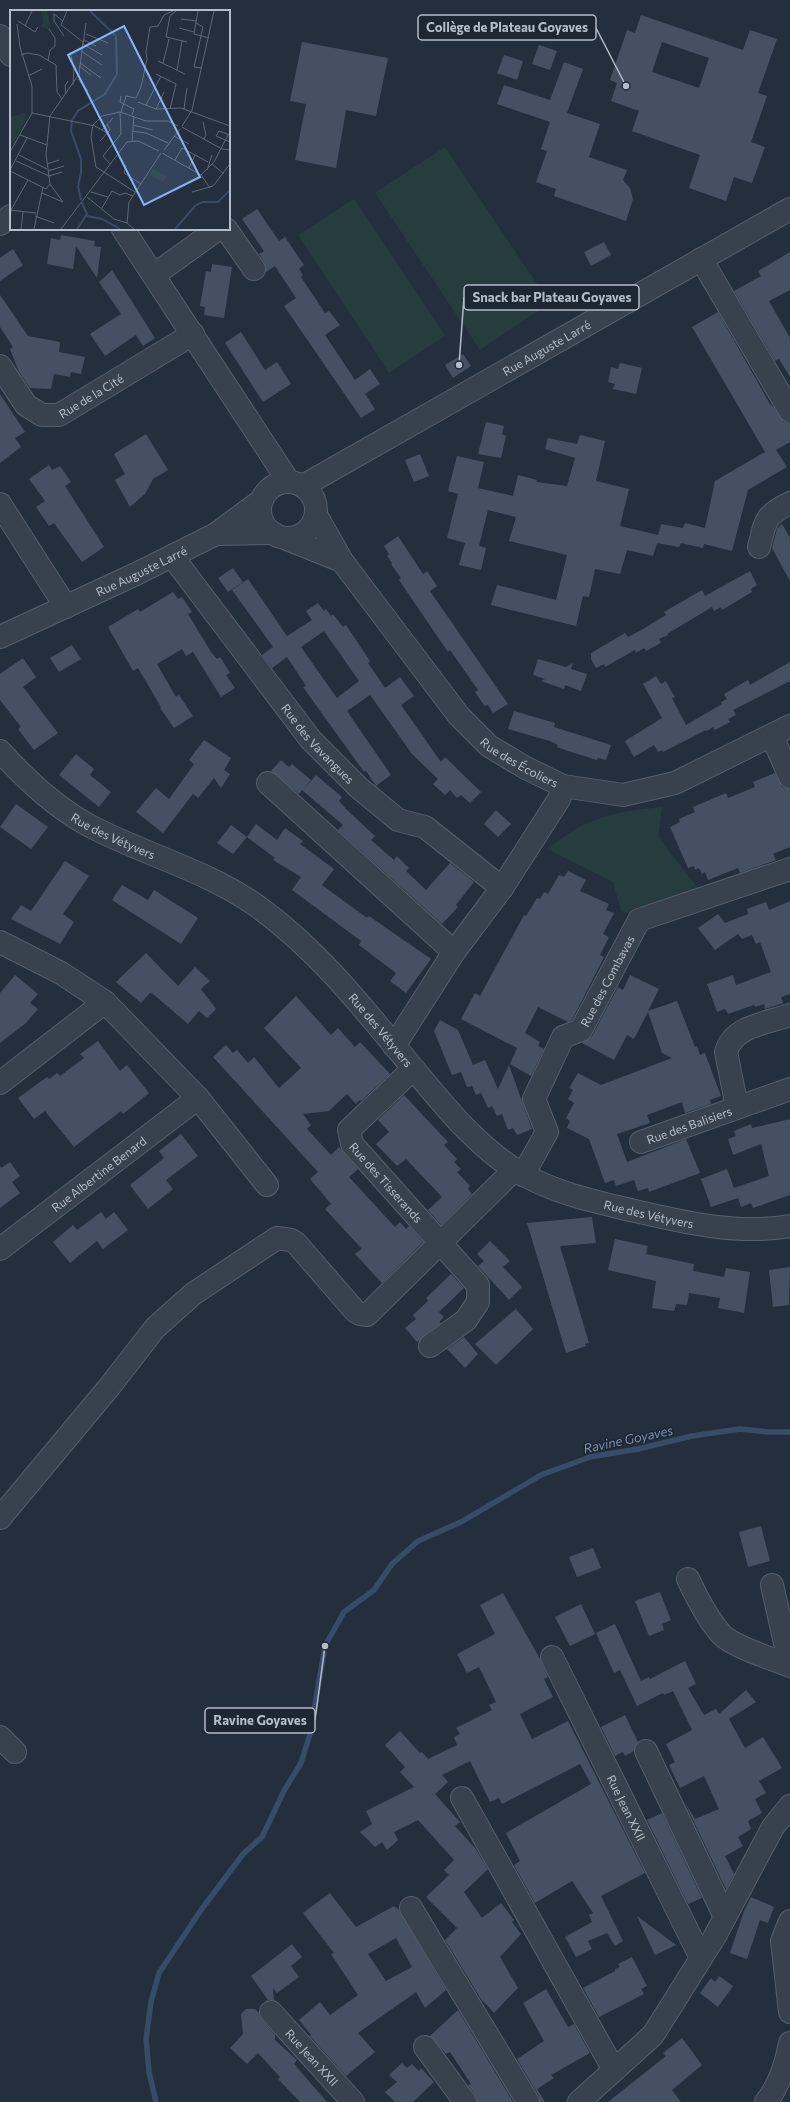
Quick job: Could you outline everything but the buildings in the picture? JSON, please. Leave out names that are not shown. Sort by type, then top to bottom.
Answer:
[{"type":"street","points":[[0,36],[10,52]]},
{"type":"street","name":"Rue Auguste Larré","points":[[296,484],[790,209]]},
{"type":"street","points":[[0,224],[10,217]]},
{"type":"street","points":[[124,230],[265,445],[296,484],[310,492],[315,502],[316,515],[314,523],[308,531],[298,537],[280,536]]},
{"type":"street","points":[[154,275],[217,230]]},
{"type":"street","points":[[227,230],[254,269]]},
{"type":"street","points":[[702,259],[790,411]]},
{"type":"street","name":"Rue de la Cité","points":[[0,366],[26,405],[42,415],[59,414],[193,334]]},
{"type":"street","points":[[265,445],[265,495],[260,515],[263,524],[280,536],[342,561]]},
{"type":"street","points":[[265,495],[280,483],[296,484]]},
{"type":"street","name":"Rue Auguste Larré","points":[[0,637],[66,607],[216,534],[265,495]]},
{"type":"street","points":[[759,547],[768,518],[773,511],[790,503]]},
{"type":"street","points":[[0,504],[66,607]]},
{"type":"street","name":"Rue des Écoliers","points":[[316,515],[342,561],[459,716],[489,746],[526,768],[563,786],[623,795],[675,783],[781,731],[790,777]]},
{"type":"street","name":"Rue Auguste Larré","points":[[216,534],[280,536]]},
{"type":"street","name":"Rue des Vavangues","points":[[172,556],[311,740],[352,782],[398,820],[425,827],[502,888]]},
{"type":"street","name":"Rue des Vétyvers","points":[[0,751],[19,772],[48,797],[97,830],[209,879],[244,898],[272,917],[324,965],[445,1107],[483,1147],[519,1172],[545,1186],[591,1201],[701,1225],[750,1228],[790,1226]]},
{"type":"street","points":[[268,783],[454,952]]},
{"type":"street","points":[[394,1046],[454,952],[502,888],[559,798],[563,786]]},
{"type":"street","name":"Rue des Combavas","points":[[519,1172],[547,1132],[534,1099],[563,1037],[581,1030],[639,920],[790,869]]},
{"type":"street","points":[[0,942],[61,974],[105,1002],[198,1098],[266,1185]]},
{"type":"street","points":[[0,1083],[105,1002]]},
{"type":"street","name":"Rue des Balisiers","points":[[738,1108],[726,1052],[728,1044],[739,1032],[790,1016]]},
{"type":"street","name":"Rue des Tisserands","points":[[413,1069],[349,1130],[352,1144],[478,1285],[478,1302],[466,1320],[430,1346]]},
{"type":"street","name":"Rue des Balisiers","points":[[641,1142],[790,1089]]},
{"type":"street","name":"Rue Albertine Benard","points":[[0,1250],[198,1098]]},
{"type":"street","points":[[0,1518],[110,1386],[155,1328],[193,1294],[277,1238],[291,1240],[296,1243],[360,1314],[367,1315],[384,1301],[442,1243],[519,1172]]},
{"type":"street","points":[[688,1579],[697,1598],[723,1635],[733,1643],[790,1666]]},
{"type":"street","points":[[772,1585],[790,1666]]},
{"type":"street","name":"Rue Jean XXII","points":[[552,1657],[701,1958]]},
{"type":"street","points":[[646,1751],[725,1917]]},
{"type":"street","points":[[462,1798],[614,2070]]},
{"type":"street","points":[[579,2102],[653,2035],[725,1917],[773,1827],[790,1806]]},
{"type":"street","points":[[411,1908],[528,2102]]},
{"type":"street","points":[[790,1921],[782,1941],[790,2012]]},
{"type":"street","name":"Rue Jean XXII","points":[[271,2012],[353,2102]]},
{"type":"street","points":[[766,2102],[774,2091],[786,2061],[790,2043]]},
{"type":"street","points":[[425,2047],[466,2102]]},
{"type":"green space","points":[[445,147],[550,303],[480,350],[375,193]]},
{"type":"green space","points":[[354,199],[445,336],[389,373],[298,235]]},
{"type":"green space","points":[[662,807],[658,837],[699,889],[634,915],[621,911],[613,882],[547,849],[575,830],[601,818],[628,811]]},
{"type":"waterway","name":"Ravine Goyaves","points":[[156,2102],[149,2072],[146,2039],[151,2002],[159,1973],[201,1910],[243,1854],[262,1837],[285,1789],[301,1763],[310,1734],[325,1646],[344,1612],[374,1590],[392,1564],[418,1541],[461,1522],[541,1475],[590,1457],[638,1449],[692,1436],[740,1429],[768,1432],[790,1432]]},
{"type":"place","name":"Collège de Plateau Goyaves","points":[[626,86]]},
{"type":"place","name":"Snack bar Plateau Goyaves","points":[[459,365]]},
{"type":"place","name":"Ravine Goyaves","points":[[325,1646]]}]
